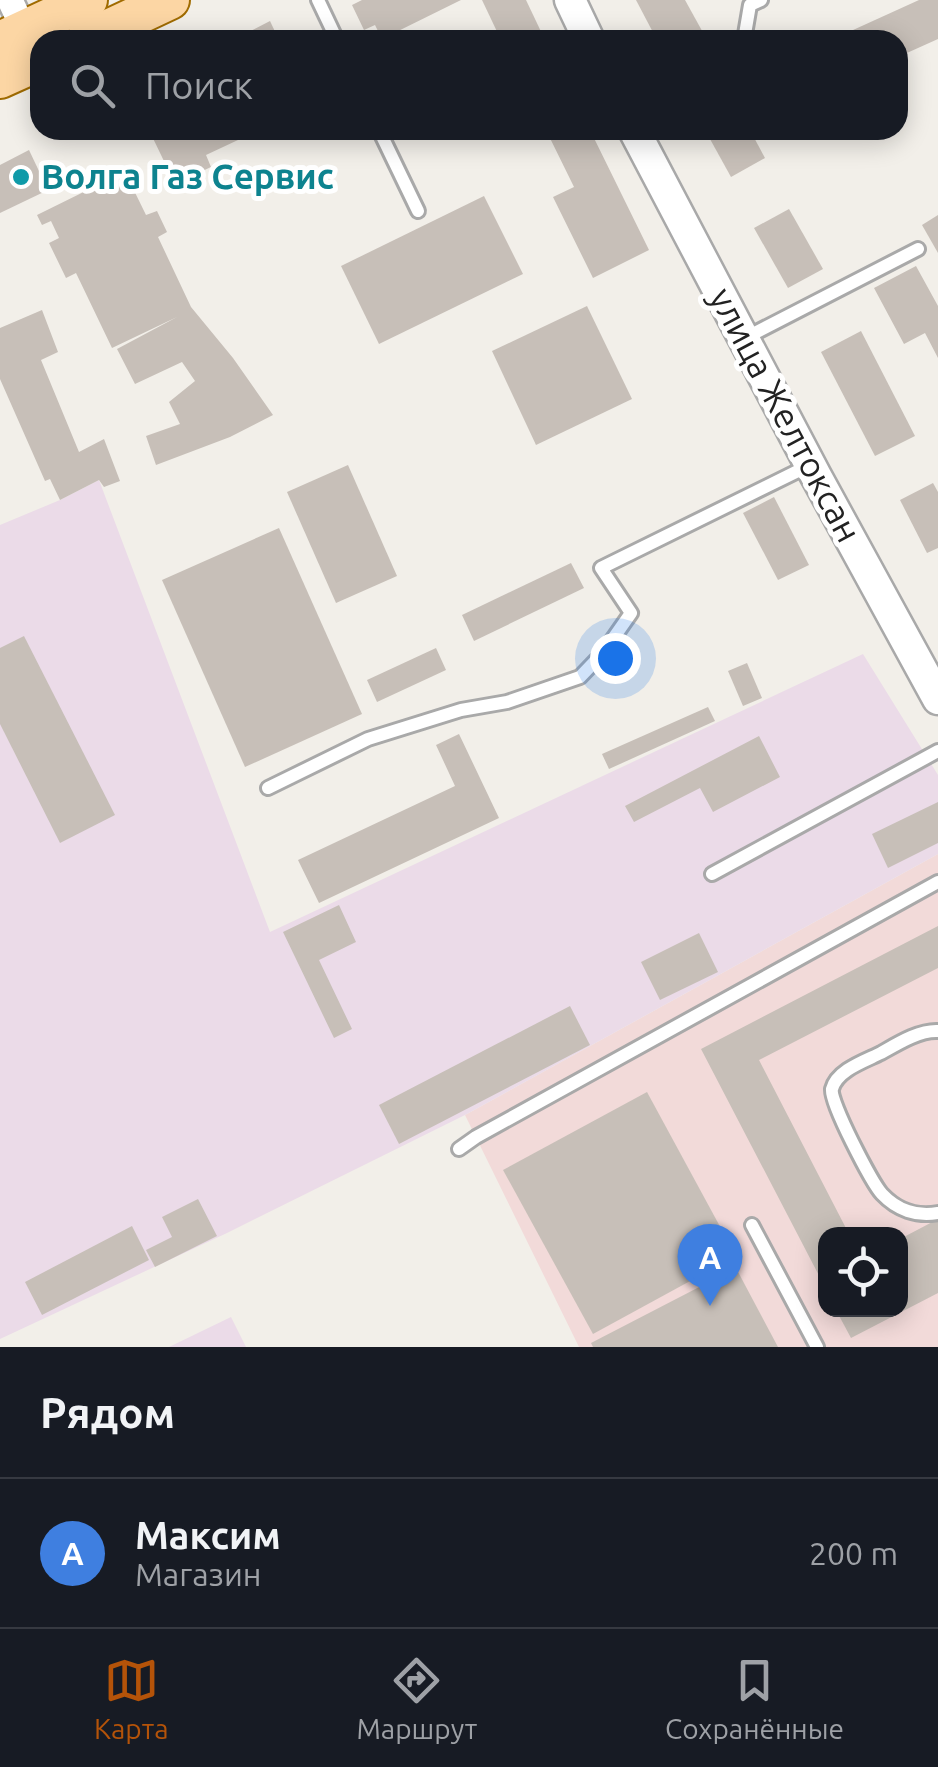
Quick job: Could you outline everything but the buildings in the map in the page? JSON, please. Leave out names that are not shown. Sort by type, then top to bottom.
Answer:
[{"type":"main road","points":[[0,79],[19,33],[88,0]]},
{"type":"main road","points":[[106,30],[170,0]]},
{"type":"street","points":[[570,0],[584,30]]},
{"type":"street","name":"улица Желтоксан","points":[[639,140],[938,700]]},
{"type":"lane","points":[[318,0],[332,30]]},
{"type":"lane","points":[[746,30],[752,2]]},
{"type":"lane","points":[[384,140],[418,211]]},
{"type":"lane","points":[[745,338],[918,248]]},
{"type":"lane","points":[[268,788],[368,738],[461,710],[508,702],[580,677],[603,653],[631,613],[601,568],[810,465]]},
{"type":"lane","points":[[712,874],[938,751]]},
{"type":"lane","points":[[459,1149],[938,882]]},
{"type":"lane","points":[[938,1031],[928,1030],[840,1075],[832,1088],[832,1098],[880,1192],[904,1210],[920,1215],[938,1213]]},
{"type":"lane","points":[[752,1225],[817,1347]]},
{"type":"shaded area","points":[[99,480],[270,932],[863,654],[938,775],[938,854],[465,1115],[227,1233],[0,1339],[0,525]]},
{"type":"shaded area","points":[[938,854],[938,1347],[579,1347],[465,1115]]},
{"type":"shaded area","points":[[231,1317],[246,1347],[169,1347]]},
{"type":"place","name":"Волга Газ Сервис","points":[[21,177]]},
{"type":"place","name":"Максим","points":[[710,1306]]}]
